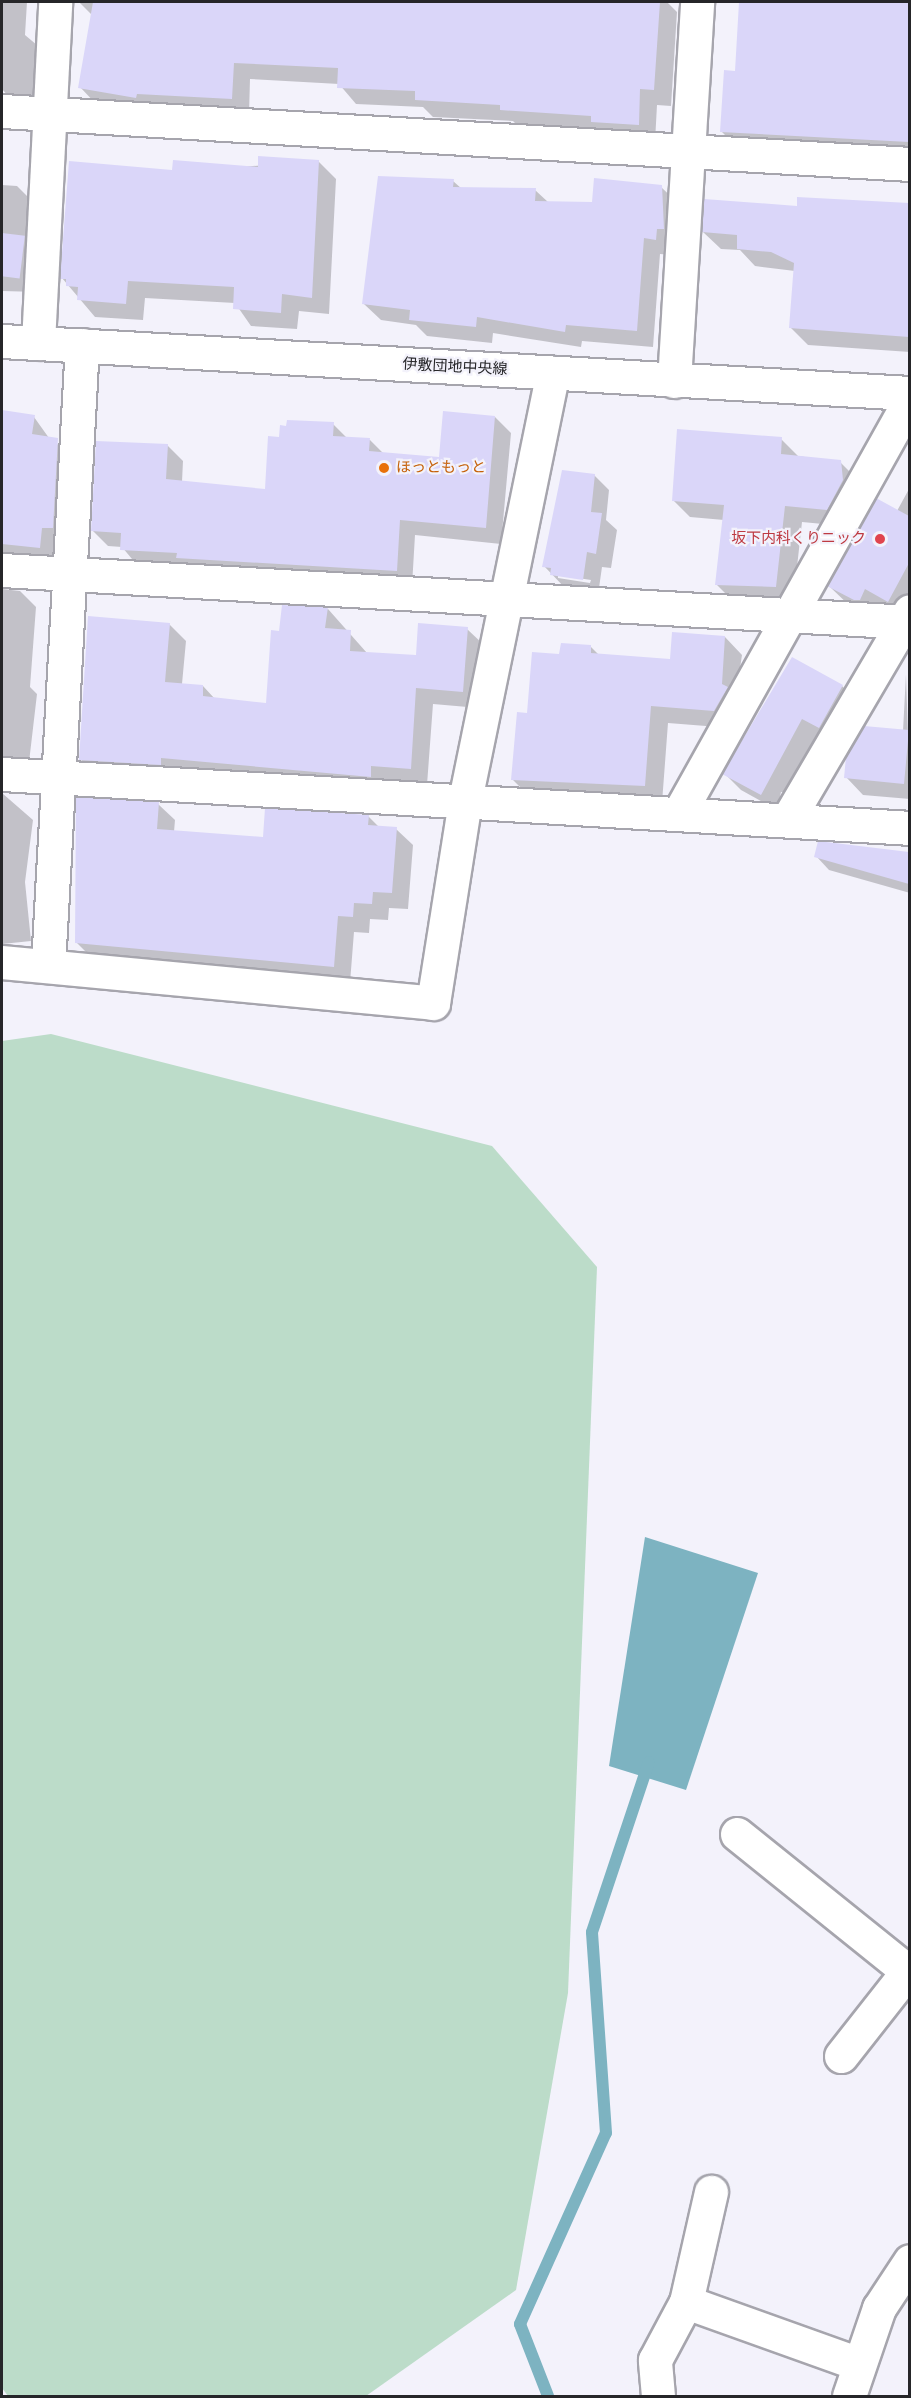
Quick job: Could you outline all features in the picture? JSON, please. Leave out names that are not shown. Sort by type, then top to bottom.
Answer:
[{"type":"street","points":[[38,343],[55,2]]},
{"type":"street","points":[[674,381],[697,2]]},
{"type":"street","points":[[2,111],[909,164]]},
{"type":"street","name":"伊敷団地中央線","points":[[2,340],[909,393]]},
{"type":"street","points":[[48,966],[82,345]]},
{"type":"street","points":[[2,962],[433,1003],[465,800],[553,373]]},
{"type":"street","points":[[678,813],[909,399]]},
{"type":"street","points":[[2,570],[507,600],[908,619],[788,819]]},
{"type":"street","points":[[2,774],[909,828]]},
{"type":"street","points":[[736,1834],[908,1972],[841,2056]]},
{"type":"street","points":[[658,2397],[654,2360],[686,2302],[711,2192]]},
{"type":"street","points":[[849,2397],[879,2308],[909,2261]]},
{"type":"street","points":[[686,2302],[860,2364]]},
{"type":"green space","points":[[51,1034],[492,1146],[597,1267],[568,1993],[516,2290],[366,2396],[8,2396],[2,2388],[2,1041]]},
{"type":"water","points":[[645,1537],[758,1573],[686,1790],[609,1766]]},
{"type":"building","points":[[93,2],[660,2],[654,90],[640,89],[639,125],[591,122],[591,116],[500,110],[500,105],[415,100],[415,91],[337,88],[338,68],[234,63],[232,99],[137,94],[136,98],[78,88]]},
{"type":"building","points":[[739,2],[909,2],[909,142],[720,132],[724,70],[735,71]]},
{"type":"building","points":[[258,156],[319,160],[312,298],[282,294],[281,313],[233,309],[234,287],[128,281],[126,304],[77,300],[78,287],[66,286],[66,279],[60,279],[69,161],[172,170],[173,160],[258,167]]},
{"type":"building","points":[[378,176],[454,179],[453,187],[536,188],[535,201],[592,202],[594,178],[662,185],[664,229],[657,229],[656,240],[644,238],[637,331],[566,325],[565,332],[477,317],[476,327],[409,320],[410,310],[362,304]]},
{"type":"building","points":[[797,197],[909,203],[909,337],[789,328],[794,263],[771,252],[737,249],[737,235],[702,232],[704,199],[797,206]]},
{"type":"building","points":[[2,233],[25,236],[20,278],[2,276]]},
{"type":"building","points":[[2,410],[35,415],[32,434],[58,438],[53,528],[42,528],[40,548],[2,544]]},
{"type":"building","points":[[443,411],[495,416],[486,528],[400,520],[397,571],[176,558],[177,553],[120,550],[121,533],[91,531],[96,441],[168,444],[166,479],[265,489],[268,436],[279,437],[280,425],[286,426],[287,420],[334,422],[333,436],[370,438],[369,451],[439,457]]},
{"type":"building","points":[[677,429],[782,437],[781,454],[841,460],[843,480],[827,510],[785,506],[776,587],[715,585],[724,505],[672,501]]},
{"type":"building","points":[[562,470],[595,474],[591,512],[602,513],[596,554],[587,552],[583,580],[550,575],[551,568],[542,567]]},
{"type":"building","name":"坂下内科くりニック","points":[[876,498],[909,516],[909,563],[888,602],[865,589],[860,600],[854,600],[827,586]]},
{"type":"building","points":[[282,605],[328,607],[325,628],[351,630],[350,651],[416,655],[418,623],[468,627],[463,692],[416,688],[411,769],[371,766],[371,777],[161,758],[161,765],[79,760],[88,616],[170,623],[165,682],[203,685],[203,696],[266,703],[271,630],[279,631]]},
{"type":"building","points":[[672,632],[725,636],[722,684],[728,687],[714,711],[651,706],[645,786],[511,780],[517,712],[527,713],[532,652],[559,654],[561,643],[591,645],[591,653],[670,659]]},
{"type":"building","points":[[792,657],[843,685],[819,728],[802,719],[761,795],[722,774]]},
{"type":"building","points":[[864,726],[909,730],[904,784],[844,778],[846,757]]},
{"type":"building","points":[[76,797],[159,802],[157,829],[263,837],[265,808],[369,815],[368,825],[397,827],[392,893],[373,892],[372,904],[354,903],[353,917],[338,916],[334,967],[75,943]]},
{"type":"building","points":[[818,841],[909,852],[909,884],[814,857]]},
{"type":"waterway","points":[[548,2396],[520,2324],[606,2133],[592,1932],[649,1762]]},
{"type":"place","name":"ほっともっと","points":[[384,468]]},
{"type":"place","name":"坂下内科くりニック","points":[[880,539]]}]
